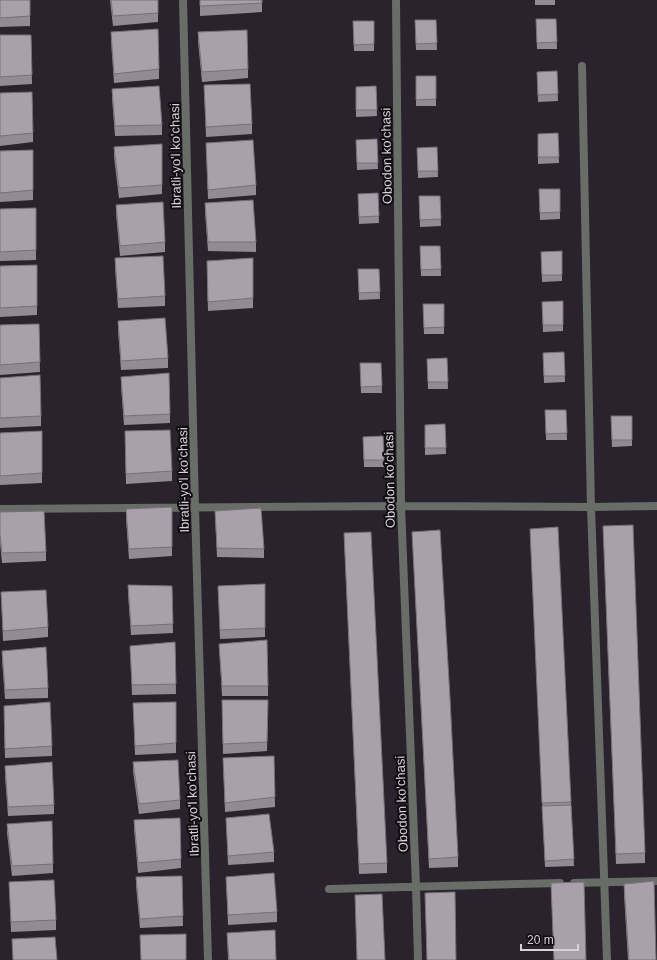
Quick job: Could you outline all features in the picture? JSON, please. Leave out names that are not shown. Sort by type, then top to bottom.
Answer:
[{"type":"street","name":"Ibratli-yo'l ko'chasi","points":[[183,0],[195,508],[208,960]]},
{"type":"street","name":"Obodon ko'chasi","points":[[396,0],[401,506],[418,960]]},
{"type":"street","points":[[582,66],[591,507],[607,960]]},
{"type":"street","points":[[0,509],[657,506]]},
{"type":"street","points":[[329,889],[657,881]]},
{"type":"building","points":[[0,0],[30,0],[30,16],[0,18]]},
{"type":"building","points":[[111,0],[158,0],[158,13],[113,16]]},
{"type":"building","points":[[200,0],[262,0],[262,3],[200,6]]},
{"type":"building","points":[[536,19],[556,19],[557,42],[537,43]]},
{"type":"building","points":[[415,20],[436,20],[437,43],[416,44]]},
{"type":"building","points":[[353,21],[374,21],[374,44],[354,45]]},
{"type":"building","points":[[158,29],[159,69],[114,74],[111,32]]},
{"type":"building","points":[[247,30],[248,69],[202,72],[198,32]]},
{"type":"building","points":[[0,35],[31,35],[32,75],[0,77]]},
{"type":"building","points":[[557,71],[558,94],[538,95],[537,72]]},
{"type":"building","points":[[416,76],[436,76],[436,99],[416,100]]},
{"type":"building","points":[[250,84],[252,124],[206,127],[204,85]]},
{"type":"building","points":[[159,86],[162,125],[115,126],[112,89]]},
{"type":"building","points":[[376,86],[377,110],[356,110],[356,87]]},
{"type":"building","points":[[32,92],[33,133],[0,136],[0,93]]},
{"type":"building","points":[[558,133],[559,157],[538,157],[538,134]]},
{"type":"building","points":[[377,139],[378,163],[357,163],[356,140]]},
{"type":"building","points":[[253,140],[256,185],[208,190],[206,143]]},
{"type":"building","points":[[162,144],[162,185],[119,188],[114,147]]},
{"type":"building","points":[[437,147],[438,171],[418,171],[417,148]]},
{"type":"building","points":[[33,150],[33,190],[0,193],[0,151]]},
{"type":"building","points":[[539,189],[560,189],[560,212],[540,213]]},
{"type":"building","points":[[378,193],[379,216],[359,217],[358,194]]},
{"type":"building","points":[[419,196],[440,196],[441,219],[420,220]]},
{"type":"building","points":[[253,200],[256,242],[208,242],[205,203]]},
{"type":"building","points":[[163,202],[165,242],[120,246],[116,205]]},
{"type":"building","points":[[36,208],[36,250],[0,252],[0,209]]},
{"type":"building","points":[[420,246],[440,246],[441,269],[421,270]]},
{"type":"building","points":[[562,251],[562,275],[542,275],[541,252]]},
{"type":"building","points":[[163,256],[165,296],[118,299],[115,258]]},
{"type":"building","points":[[253,258],[253,298],[208,302],[207,261]]},
{"type":"building","points":[[37,265],[37,306],[0,308],[0,266]]},
{"type":"building","points":[[358,269],[379,269],[380,292],[359,293]]},
{"type":"building","points":[[563,301],[563,325],[543,325],[542,302]]},
{"type":"building","points":[[423,304],[444,304],[444,327],[424,328]]},
{"type":"building","points":[[165,318],[168,358],[121,361],[118,321]]},
{"type":"building","points":[[39,324],[40,362],[0,365],[0,325]]},
{"type":"building","points":[[564,352],[565,376],[544,376],[543,353]]},
{"type":"building","points":[[447,358],[448,382],[428,382],[427,359]]},
{"type":"building","points":[[360,363],[381,363],[382,386],[361,387]]},
{"type":"building","points":[[169,373],[170,414],[124,416],[121,377]]},
{"type":"building","points":[[40,375],[41,416],[0,418],[0,378]]},
{"type":"building","points":[[545,410],[566,410],[567,433],[546,434]]},
{"type":"building","points":[[611,416],[632,416],[632,440],[612,440]]},
{"type":"building","points":[[445,424],[446,448],[425,448],[425,425]]},
{"type":"building","points":[[170,430],[172,471],[126,474],[125,431]]},
{"type":"building","points":[[42,431],[42,473],[0,476],[0,433]]},
{"type":"building","points":[[383,436],[384,460],[364,460],[363,437]]},
{"type":"building","points":[[172,507],[172,547],[129,549],[126,509]]},
{"type":"building","points":[[261,508],[264,549],[217,548],[215,511]]},
{"type":"building","points":[[44,511],[46,552],[2,553],[0,512]]},
{"type":"building","points":[[633,525],[645,853],[616,854],[603,526]]},
{"type":"building","points":[[558,527],[571,802],[542,803],[530,529]]},
{"type":"building","points":[[440,530],[458,857],[429,859],[412,532]]},
{"type":"building","points":[[371,532],[387,863],[359,864],[344,533]]},
{"type":"building","points":[[265,584],[265,628],[220,630],[218,586]]},
{"type":"building","points":[[128,585],[172,586],[173,624],[131,626]]},
{"type":"building","points":[[46,590],[48,627],[3,631],[1,592]]},
{"type":"building","points":[[267,640],[268,686],[222,686],[219,644]]},
{"type":"building","points":[[175,642],[176,684],[132,685],[130,646]]},
{"type":"building","points":[[46,647],[48,688],[5,690],[2,651]]},
{"type":"building","points":[[222,700],[268,700],[267,742],[223,744]]},
{"type":"building","points":[[50,702],[52,746],[5,749],[4,706]]},
{"type":"building","points":[[176,702],[176,743],[135,746],[133,703]]},
{"type":"building","points":[[274,756],[275,797],[225,803],[223,758]]},
{"type":"building","points":[[178,760],[180,800],[139,804],[133,762]]},
{"type":"building","points":[[52,762],[54,805],[8,807],[5,766]]},
{"type":"building","points":[[571,805],[574,859],[545,861],[542,806]]},
{"type":"building","points":[[269,814],[274,852],[228,856],[226,818]]},
{"type":"building","points":[[180,818],[181,859],[138,863],[134,820]]},
{"type":"building","points":[[52,821],[53,864],[12,866],[7,824]]},
{"type":"building","points":[[274,873],[277,912],[228,915],[226,877]]},
{"type":"building","points":[[182,876],[183,916],[140,919],[136,877]]},
{"type":"building","points":[[54,880],[56,920],[11,922],[9,882]]},
{"type":"building","points":[[654,881],[656,960],[629,960],[624,884]]},
{"type":"building","points":[[584,882],[586,960],[554,960],[551,883]]},
{"type":"building","points":[[455,892],[456,960],[427,960],[425,893]]},
{"type":"building","points":[[382,894],[385,960],[357,960],[355,895]]},
{"type":"building","points":[[275,930],[276,960],[229,960],[227,933]]},
{"type":"building","points":[[186,934],[186,960],[141,960],[140,935]]},
{"type":"building","points":[[55,937],[57,960],[13,960],[12,939]]}]
